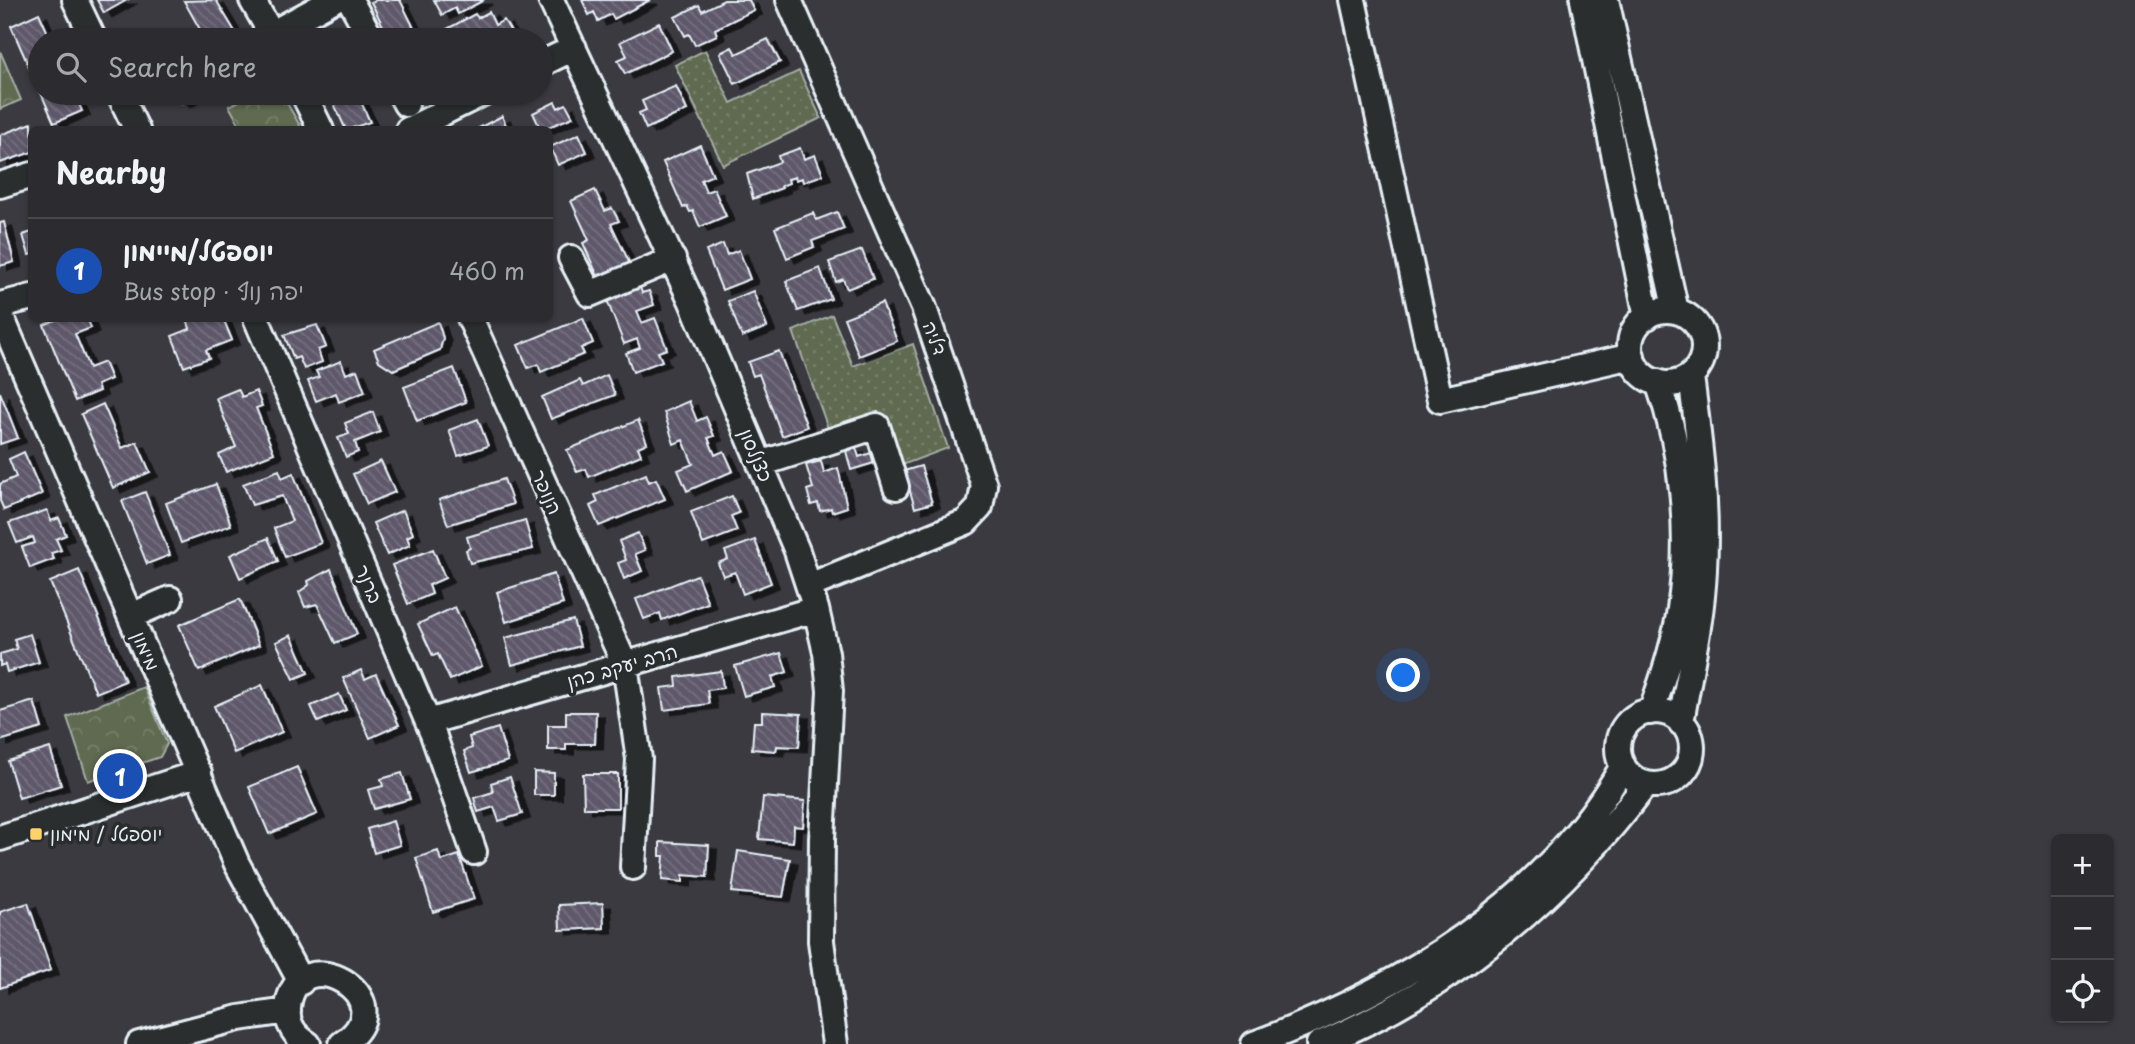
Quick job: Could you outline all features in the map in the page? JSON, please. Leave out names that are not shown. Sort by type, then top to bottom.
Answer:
[{"type":"street","points":[[75,0],[88,28]]},
{"type":"street","points":[[252,0],[268,28]]},
{"type":"street","points":[[287,28],[332,0]]},
{"type":"street","points":[[350,0],[365,28]]},
{"type":"street","name":"כצנלסון","points":[[551,0],[673,259],[760,464],[816,609],[826,653],[830,691],[822,839],[821,942],[835,1044]]},
{"type":"street","name":"דליה","points":[[789,0],[924,308],[984,485],[980,507],[966,522],[809,586]]},
{"type":"street","points":[[1353,0],[1440,400],[1632,356]]},
{"type":"street","points":[[1583,0],[1647,317]]},
{"type":"street","points":[[1606,0],[1676,311]]},
{"type":"street","points":[[553,58],[574,48]]},
{"type":"street","points":[[125,105],[135,126]]},
{"type":"street","points":[[309,105],[319,126]]},
{"type":"street","points":[[416,126],[459,105]]},
{"type":"street","points":[[0,185],[28,176]]},
{"type":"street","points":[[571,258],[590,294],[673,259]]},
{"type":"street","points":[[0,305],[28,298]]},
{"type":"street","points":[[1676,311],[1690,318],[1703,336],[1703,358],[1691,376],[1671,384],[1658,382],[1639,371],[1632,356],[1632,336],[1647,317],[1657,312],[1676,311]]},
{"type":"street","name":"מימון","points":[[0,314],[237,864],[301,982]]},
{"type":"street","name":"ברנר","points":[[258,322],[428,722],[460,805],[474,852]]},
{"type":"street","name":"הנופר","points":[[472,322],[625,665],[639,759],[633,867]]},
{"type":"street","points":[[1681,723],[1699,627],[1704,571],[1704,480],[1691,376]]},
{"type":"street","points":[[1651,712],[1680,611],[1684,571],[1681,478],[1670,417],[1658,382]]},
{"type":"street","points":[[760,464],[877,426],[896,487]]},
{"type":"street","points":[[131,616],[170,599]]},
{"type":"street","name":"הרב יעקב כהן","points":[[428,722],[816,609]]},
{"type":"street","points":[[1651,712],[1665,713],[1681,723],[1691,744],[1687,766],[1672,780],[1659,785],[1646,784],[1632,777],[1623,766],[1618,752],[1622,731],[1631,720],[1651,712]]},
{"type":"street","points":[[1254,1044],[1358,1001],[1425,962],[1476,927],[1530,882],[1584,826],[1623,766]]},
{"type":"street","points":[[0,838],[199,774]]},
{"type":"street","points":[[1319,1044],[1424,990],[1488,946],[1550,895],[1586,859],[1646,784]]},
{"type":"street","points":[[308,1044],[292,1029],[288,1011],[292,994],[301,982],[314,975],[329,974],[342,978],[354,988],[360,1000],[362,1015],[358,1028],[348,1042]]},
{"type":"street","points":[[139,1044],[239,1018],[288,1011]]},
{"type":"green space","points":[[705,50],[731,103],[799,71],[821,118],[723,165],[675,65]]},
{"type":"green space","points":[[0,51],[21,100],[0,109]]},
{"type":"green space","points":[[288,105],[300,126],[240,126],[229,106]]},
{"type":"green space","points":[[832,315],[853,366],[913,344],[948,448],[894,468],[877,415],[829,431],[793,331]]},
{"type":"green space","points":[[144,687],[167,744],[160,757],[88,781],[67,717]]},
{"type":"building","points":[[97,0],[127,0],[104,13]]},
{"type":"building","points":[[216,0],[233,28],[199,28],[184,1]]},
{"type":"building","points":[[400,0],[414,28],[384,28],[371,2]]},
{"type":"building","points":[[434,0],[484,0],[458,14],[455,8],[442,15]]},
{"type":"building","points":[[582,0],[650,0],[614,19],[611,14],[598,21],[594,12],[589,15]]},
{"type":"building","points":[[724,0],[749,0],[754,10],[715,29],[717,35],[695,45],[689,34],[685,36],[675,17],[699,5],[702,11]]},
{"type":"building","points":[[489,12],[495,25],[504,20],[509,28],[449,28],[475,14],[478,18]]},
{"type":"building","points":[[39,13],[46,28],[28,28],[28,65],[11,26]]},
{"type":"building","points":[[659,23],[672,51],[625,74],[618,60],[627,56],[620,42]]},
{"type":"building","points":[[768,39],[780,62],[735,84],[720,53],[732,47],[736,54]]},
{"type":"building","points":[[676,86],[687,110],[646,129],[639,113],[646,110],[642,101]]},
{"type":"building","points":[[555,102],[558,108],[566,104],[573,117],[551,126],[539,126],[533,113]]},
{"type":"building","points":[[46,105],[79,105],[82,111],[54,123]]},
{"type":"building","points":[[335,105],[362,105],[370,122],[358,126],[344,126]]},
{"type":"building","points":[[502,116],[506,126],[483,126]]},
{"type":"building","points":[[32,123],[32,126],[28,126],[28,153],[0,163],[0,135]]},
{"type":"building","points":[[579,134],[587,152],[558,165],[553,146]]},
{"type":"building","points":[[700,145],[713,175],[701,180],[706,192],[714,189],[726,216],[700,227],[693,211],[690,212],[687,206],[683,208],[663,162]]},
{"type":"building","points":[[800,148],[804,159],[815,155],[823,175],[803,182],[802,178],[788,179],[789,183],[781,186],[782,188],[753,199],[747,174],[780,162],[778,156]]},
{"type":"building","points":[[595,190],[605,211],[612,208],[619,221],[611,224],[630,264],[599,279],[583,243],[589,240],[571,201]]},
{"type":"building","points":[[837,212],[844,229],[812,241],[814,247],[787,258],[775,228],[813,213],[816,220]]},
{"type":"building","points":[[4,222],[14,262],[0,266],[0,223]]},
{"type":"building","points":[[28,233],[28,252],[23,235]]},
{"type":"building","points":[[723,244],[727,255],[739,250],[750,279],[722,290],[706,251]]},
{"type":"building","points":[[862,250],[873,279],[847,289],[843,279],[836,282],[829,262]]},
{"type":"building","points":[[820,268],[831,299],[798,311],[786,281]]},
{"type":"building","points":[[640,287],[642,293],[649,291],[654,305],[637,311],[642,323],[655,318],[667,349],[658,352],[662,361],[633,372],[626,353],[640,348],[637,339],[624,344],[607,300]]},
{"type":"building","points":[[753,291],[767,327],[742,337],[728,301]]},
{"type":"building","points":[[882,303],[897,341],[859,356],[844,318]]},
{"type":"building","points":[[583,318],[593,343],[581,348],[584,354],[541,372],[538,364],[528,368],[518,345]]},
{"type":"building","points":[[51,322],[89,322],[91,328],[75,334],[89,368],[104,362],[111,379],[97,385],[99,391],[75,401],[44,325]]},
{"type":"building","points":[[188,322],[225,322],[232,340],[206,350],[209,358],[184,367],[172,336],[190,329]]},
{"type":"building","points":[[438,322],[443,338],[440,350],[393,370],[379,361],[374,349]]},
{"type":"building","points":[[317,325],[326,347],[318,350],[322,362],[304,369],[299,357],[294,359],[284,335]]},
{"type":"building","points":[[779,351],[807,427],[782,436],[759,374],[753,376],[748,362]]},
{"type":"building","points":[[341,361],[346,374],[357,370],[365,392],[339,402],[336,393],[316,401],[308,381],[319,377],[316,371]]},
{"type":"building","points":[[454,368],[466,402],[417,421],[404,387]]},
{"type":"building","points":[[607,375],[615,395],[551,419],[542,397],[580,380],[583,386]]},
{"type":"building","points":[[238,389],[242,397],[256,391],[262,406],[256,408],[274,453],[226,472],[219,455],[236,447],[216,398]]},
{"type":"building","points":[[0,392],[18,438],[0,444]]},
{"type":"building","points":[[689,401],[697,421],[706,417],[714,436],[708,438],[715,455],[724,451],[733,471],[687,491],[678,470],[693,464],[683,440],[674,444],[664,412]]},
{"type":"building","points":[[103,404],[122,448],[137,442],[150,472],[113,488],[81,414]]},
{"type":"building","points":[[373,412],[380,432],[355,442],[358,452],[346,457],[338,438],[349,434],[345,423]]},
{"type":"building","points":[[478,419],[488,446],[458,456],[449,430]]},
{"type":"building","points":[[638,420],[647,443],[638,447],[641,455],[589,477],[586,469],[577,472],[567,450]]},
{"type":"building","points":[[856,448],[859,457],[874,452],[877,462],[851,470],[846,451]]},
{"type":"building","points":[[24,452],[42,494],[4,510],[0,501],[0,484],[16,477],[9,459]]},
{"type":"building","points":[[381,461],[395,492],[367,504],[353,474]]},
{"type":"building","points":[[821,461],[824,473],[838,468],[847,507],[832,512],[831,508],[820,511],[818,503],[811,505],[807,490],[813,488],[806,465]]},
{"type":"building","points":[[921,466],[932,503],[915,508],[904,471]]},
{"type":"building","points":[[279,470],[282,478],[293,473],[321,543],[285,557],[274,528],[292,521],[282,496],[252,505],[243,484]]},
{"type":"building","points":[[646,474],[649,482],[656,479],[665,499],[599,526],[590,506],[598,502],[595,495]]},
{"type":"building","points":[[504,479],[513,504],[448,525],[439,500]]},
{"type":"building","points":[[216,484],[231,525],[181,543],[166,503]]},
{"type":"building","points":[[145,492],[170,555],[147,564],[122,501]]},
{"type":"building","points":[[732,496],[739,513],[731,516],[737,531],[703,544],[691,512]]},
{"type":"building","points":[[47,510],[51,521],[59,518],[66,535],[56,539],[61,550],[51,553],[54,559],[30,568],[22,547],[35,543],[33,537],[17,543],[9,523]]},
{"type":"building","points":[[403,510],[413,534],[407,537],[410,545],[387,555],[373,523]]},
{"type":"building","points":[[525,520],[533,549],[470,563],[466,550],[470,548],[467,537]]},
{"type":"building","points":[[638,533],[645,550],[635,554],[642,571],[624,579],[618,563],[626,560],[619,541]]},
{"type":"building","points":[[268,538],[278,561],[240,578],[230,555]]},
{"type":"building","points":[[755,540],[771,583],[743,594],[735,572],[723,576],[718,563],[728,559],[725,551]]},
{"type":"building","points":[[433,549],[445,578],[429,585],[432,594],[408,604],[392,565]]},
{"type":"building","points":[[331,569],[357,634],[335,643],[317,604],[305,607],[299,592],[309,585],[308,581]]},
{"type":"building","points":[[79,570],[125,681],[96,693],[50,582]]},
{"type":"building","points":[[554,574],[563,604],[506,622],[497,592]]},
{"type":"building","points":[[697,575],[708,603],[662,620],[660,613],[644,619],[636,599]]},
{"type":"building","points":[[240,599],[259,645],[199,671],[179,625]]},
{"type":"building","points":[[455,607],[482,666],[450,680],[438,654],[433,656],[418,624]]},
{"type":"building","points":[[573,620],[580,646],[512,665],[505,638]]},
{"type":"building","points":[[30,634],[39,662],[7,672],[5,664],[0,666],[0,654],[17,649],[14,639]]},
{"type":"building","points":[[291,635],[308,673],[294,679],[276,642]]},
{"type":"building","points":[[781,653],[787,672],[772,677],[775,687],[744,696],[735,666]]},
{"type":"building","points":[[361,670],[365,679],[376,674],[399,725],[370,738],[343,678]]},
{"type":"building","points":[[721,671],[723,688],[707,690],[709,704],[664,710],[661,688],[677,686],[676,677]]},
{"type":"building","points":[[262,685],[282,732],[234,753],[214,706]]},
{"type":"building","points":[[339,694],[346,710],[318,722],[311,706]]},
{"type":"building","points":[[34,701],[42,728],[0,741],[0,711]]},
{"type":"building","points":[[566,712],[596,712],[595,744],[566,744],[566,750],[548,750],[548,725],[566,725]]},
{"type":"building","points":[[762,712],[801,714],[799,747],[777,746],[776,751],[752,749],[754,722],[762,722]]},
{"type":"building","points":[[498,728],[508,761],[471,772],[464,751],[472,748],[469,737]]},
{"type":"building","points":[[50,748],[61,785],[19,798],[8,761]]},
{"type":"building","points":[[297,767],[317,814],[269,834],[249,787]]},
{"type":"building","points":[[534,772],[554,773],[554,795],[534,795]]},
{"type":"building","points":[[402,773],[410,799],[374,809],[368,790],[383,786],[381,779]]},
{"type":"building","points":[[583,774],[618,774],[618,808],[584,808]]},
{"type":"building","points":[[510,777],[522,814],[499,821],[494,807],[478,812],[474,798],[493,792],[491,783]]},
{"type":"building","points":[[763,797],[805,801],[803,827],[794,826],[793,842],[759,839]]},
{"type":"building","points":[[393,821],[400,845],[374,853],[367,829]]},
{"type":"building","points":[[660,842],[709,845],[707,877],[683,875],[683,882],[662,880],[664,856],[660,856]]},
{"type":"building","points":[[438,851],[441,861],[459,855],[474,899],[433,912],[416,858]]},
{"type":"building","points":[[738,851],[790,859],[783,897],[732,892]]},
{"type":"building","points":[[28,903],[51,970],[0,988],[0,912]]},
{"type":"building","points":[[603,903],[604,928],[560,930],[559,905]]},
{"type":"place","name":"יוספטל/מיימון","points":[[120,776]]},
{"type":"place","name":"יוספטל / מימון","points":[[36,834]]}]
